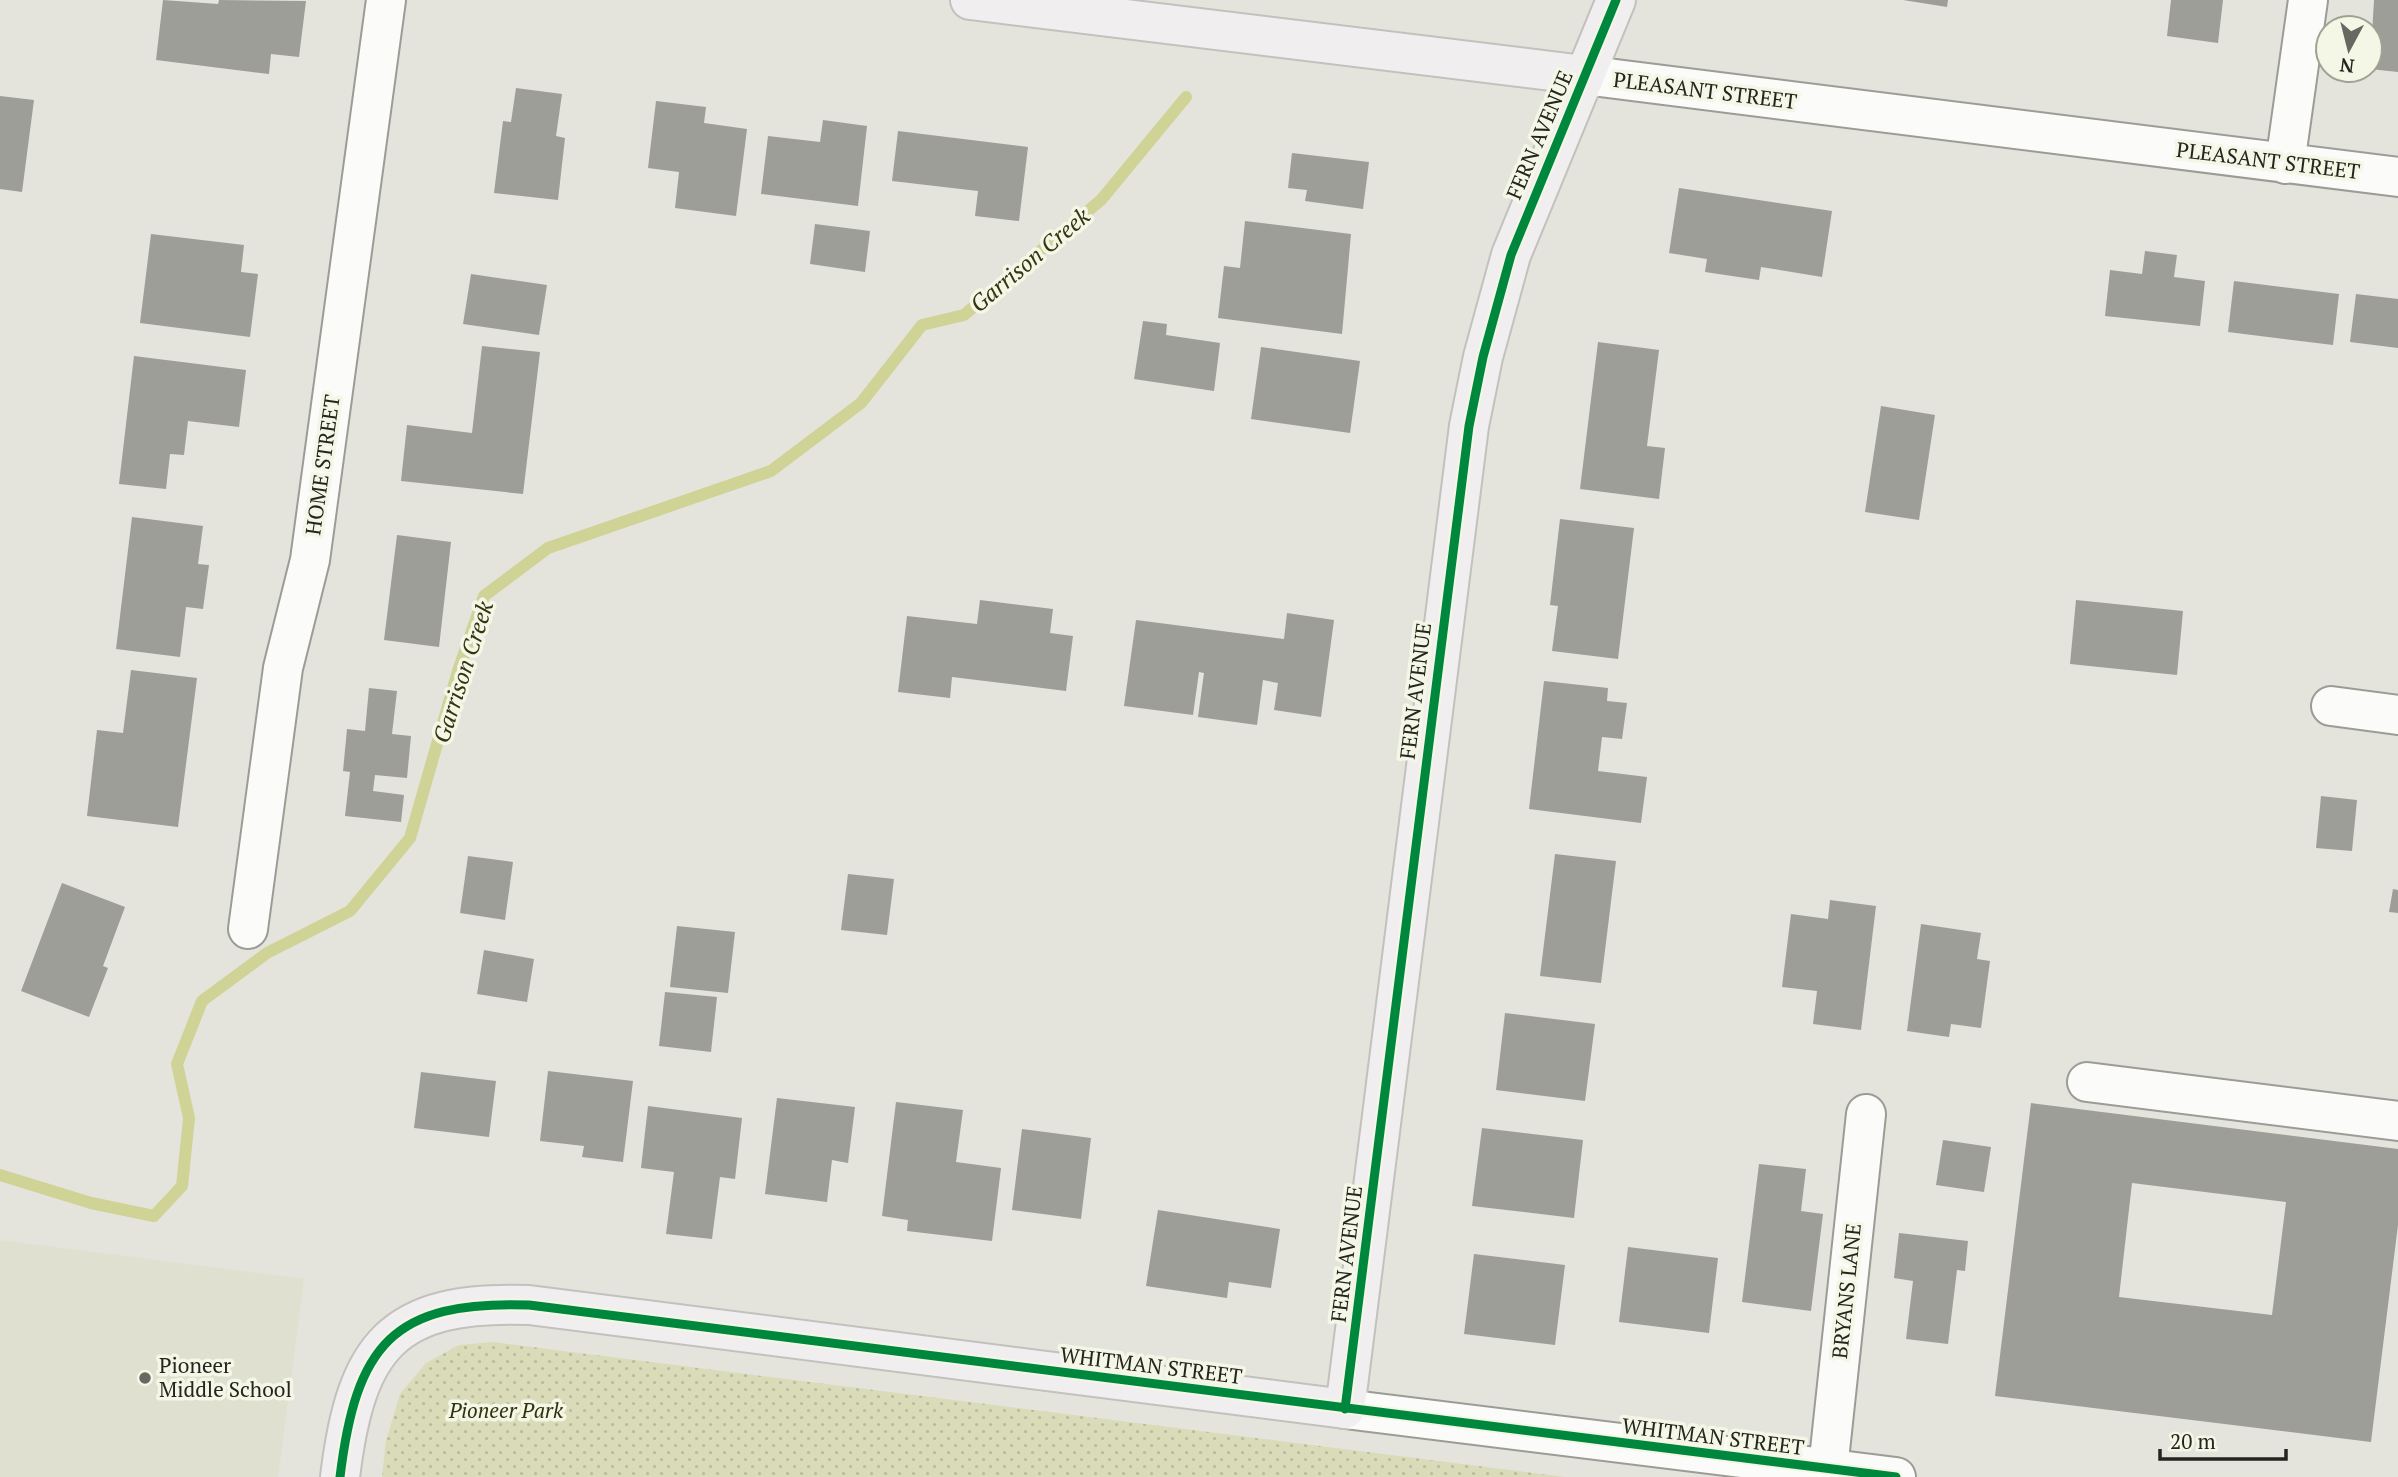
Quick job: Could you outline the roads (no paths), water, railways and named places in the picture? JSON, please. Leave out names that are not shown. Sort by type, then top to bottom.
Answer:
[{"type":"main road","name":"PLEASANT STREET","points":[[970,0],[1584,75]]},
{"type":"main road","name":"FERN AVENUE","points":[[1345,1409],[1469,426],[1483,357],[1511,255],[1616,0]]},
{"type":"main road","name":"WHITMAN STREET","points":[[340,1477],[346,1429],[354,1397],[370,1365],[404,1326],[431,1313],[463,1305],[529,1305],[1345,1409]]},
{"type":"street","name":"HOME STREET","points":[[248,929],[283,668],[310,559],[386,0]]},
{"type":"street","points":[[2285,164],[2308,0]]},
{"type":"street","name":"PLEASANT STREET","points":[[1584,75],[2398,177]]},
{"type":"street","points":[[2331,706],[2398,715]]},
{"type":"street","points":[[2087,1082],[2398,1121]]},
{"type":"street","name":"BRYANS LANE","points":[[1828,1469],[1867,1114]]},
{"type":"street","name":"WHITMAN STREET","points":[[1345,1409],[1896,1477]]},
{"type":"waterway","name":"Garrison Creek","points":[[0,1175],[91,1203],[154,1216],[182,1186],[189,1118],[177,1064],[202,1001],[267,953],[350,911],[410,838],[458,671],[484,596],[548,548],[771,471],[861,403],[922,325],[964,315],[1101,200],[1186,97]]},
{"type":"place","name":"Pioneer Middle School","points":[[145,1378]]},
{"type":"park label","name":"Pioneer Park","points":[[506,1411]]}]
